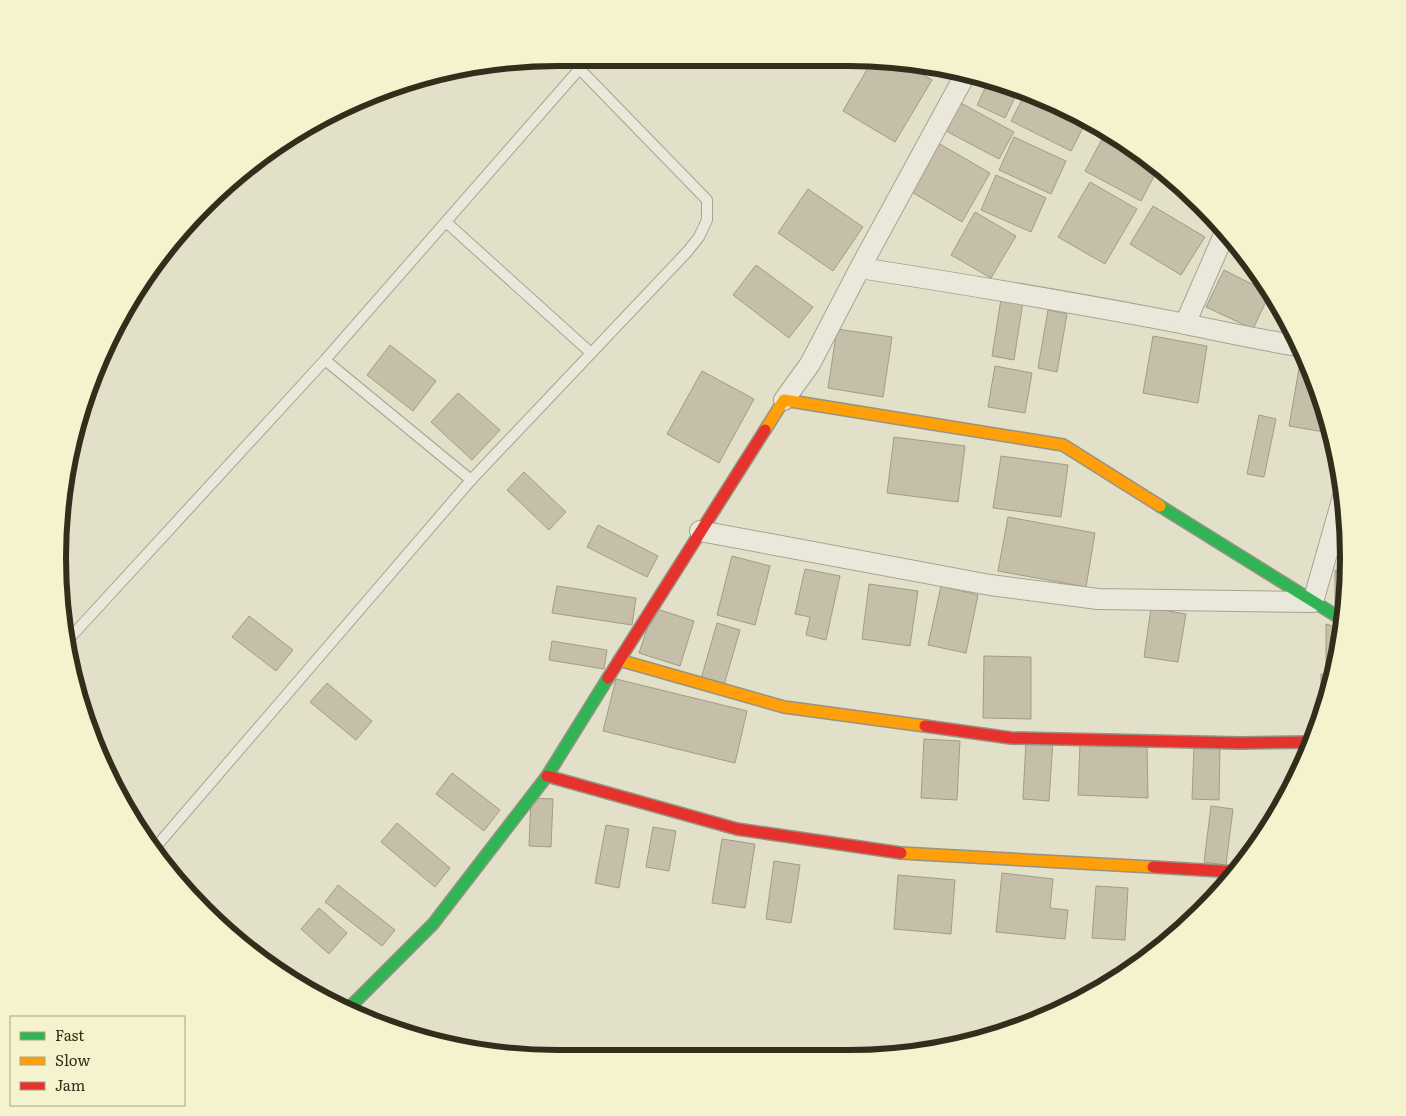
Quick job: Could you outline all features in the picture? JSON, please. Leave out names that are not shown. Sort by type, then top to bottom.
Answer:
[{"type":"street","points":[[353,1004],[433,924],[547,776],[700,530],[784,400],[810,364],[962,80]]},
{"type":"street","points":[[1185,324],[1222,239]]},
{"type":"street","points":[[860,268],[1036,296],[1291,345]]},
{"type":"street","points":[[784,400],[1063,445],[1337,616]]},
{"type":"street","points":[[1313,602],[1338,514]]},
{"type":"street","points":[[700,530],[990,585],[1098,599],[1313,602]]},
{"type":"street","points":[[619,660],[784,707],[1011,738],[1240,743],[1304,742]]},
{"type":"street","points":[[547,776],[737,828],[892,852],[1226,871]]},
{"type":"lane","points":[[72,635],[325,360],[580,68],[707,200],[707,220],[687,252],[471,480],[158,844]]},
{"type":"lane","points":[[446,222],[591,353]]},
{"type":"lane","points":[[325,360],[471,480]]},
{"type":"building","points":[[869,67],[916,71],[932,80],[895,142],[843,111]]},
{"type":"building","points":[[986,86],[1016,96],[1005,118],[977,105]]},
{"type":"building","points":[[1023,99],[1084,127],[1071,151],[1011,121]]},
{"type":"building","points":[[959,102],[1014,132],[999,159],[944,130]]},
{"type":"building","points":[[1014,137],[1066,161],[1051,194],[999,170]]},
{"type":"building","points":[[1103,138],[1155,174],[1141,201],[1085,171]]},
{"type":"building","points":[[938,143],[990,173],[962,222],[910,191]]},
{"type":"building","points":[[996,175],[1046,198],[1031,232],[981,210]]},
{"type":"building","points":[[1090,182],[1137,209],[1105,264],[1058,237]]},
{"type":"building","points":[[808,189],[863,227],[833,271],[778,233]]},
{"type":"building","points":[[1153,206],[1205,237],[1181,275],[1130,244]]},
{"type":"building","points":[[975,212],[1016,236],[991,278],[951,255]]},
{"type":"building","points":[[756,265],[813,307],[789,338],[733,295]]},
{"type":"building","points":[[1224,270],[1258,287],[1267,300],[1253,329],[1206,307]]},
{"type":"building","points":[[1001,299],[1023,302],[1014,360],[992,356]]},
{"type":"building","points":[[1048,310],[1067,314],[1057,372],[1038,368]]},
{"type":"building","points":[[837,329],[892,337],[883,397],[828,388]]},
{"type":"building","points":[[1153,336],[1207,346],[1198,403],[1143,393]]},
{"type":"building","points":[[390,345],[436,381],[413,411],[367,375]]},
{"type":"building","points":[[1300,365],[1314,400],[1323,432],[1289,426]]},
{"type":"building","points":[[995,366],[1032,373],[1025,413],[988,407]]},
{"type":"building","points":[[702,371],[754,399],[719,463],[667,434]]},
{"type":"building","points":[[458,393],[500,430],[472,460],[431,422]]},
{"type":"building","points":[[1259,415],[1276,419],[1264,477],[1247,474]]},
{"type":"building","points":[[894,437],[965,446],[958,502],[887,493]]},
{"type":"building","points":[[1001,456],[1068,465],[1061,517],[993,508]]},
{"type":"building","points":[[524,472],[566,512],[549,530],[507,490]]},
{"type":"building","points":[[1008,517],[1095,533],[1086,587],[998,571]]},
{"type":"building","points":[[598,525],[658,556],[647,577],[587,547]]},
{"type":"building","points":[[732,556],[770,566],[755,625],[717,615]]},
{"type":"building","points":[[805,569],[840,576],[826,640],[806,635],[810,617],[795,614]]},
{"type":"building","points":[[1335,570],[1340,572],[1337,608],[1335,606]]},
{"type":"building","points":[[869,584],[918,591],[910,646],[862,639]]},
{"type":"building","points":[[557,586],[636,598],[632,625],[552,613]]},
{"type":"building","points":[[941,586],[978,595],[966,653],[928,645]]},
{"type":"building","points":[[654,608],[694,621],[680,666],[639,653]]},
{"type":"building","points":[[1151,608],[1186,614],[1178,662],[1144,657]]},
{"type":"building","points":[[249,616],[293,650],[276,671],[232,637]]},
{"type":"building","points":[[717,623],[740,630],[724,685],[701,679]]},
{"type":"building","points":[[1326,624],[1335,627],[1326,670]]},
{"type":"building","points":[[552,641],[607,650],[604,669],[549,660]]},
{"type":"building","points":[[984,656],[1031,657],[1031,719],[983,718]]},
{"type":"building","points":[[1321,674],[1325,674],[1323,685],[1321,692]]},
{"type":"building","points":[[616,679],[747,711],[735,763],[603,731]]},
{"type":"building","points":[[327,683],[372,721],[356,740],[310,702]]},
{"type":"building","points":[[924,739],[960,741],[957,800],[921,798]]},
{"type":"building","points":[[1053,740],[1049,801],[1023,799],[1026,741]]},
{"type":"building","points":[[1080,744],[1147,746],[1148,798],[1078,795]]},
{"type":"building","points":[[1194,746],[1220,747],[1219,800],[1192,799]]},
{"type":"building","points":[[452,773],[500,810],[484,831],[436,794]]},
{"type":"building","points":[[531,798],[553,799],[551,847],[529,846]]},
{"type":"building","points":[[1211,806],[1233,809],[1226,865],[1204,862]]},
{"type":"building","points":[[397,823],[450,868],[435,887],[381,842]]},
{"type":"building","points":[[606,825],[629,829],[619,888],[595,883]]},
{"type":"building","points":[[653,827],[676,831],[669,871],[646,867]]},
{"type":"building","points":[[722,839],[755,844],[745,908],[712,903]]},
{"type":"building","points":[[774,861],[800,865],[791,923],[766,919]]},
{"type":"building","points":[[1002,873],[1053,879],[1050,908],[1068,910],[1065,939],[996,932]]},
{"type":"building","points":[[898,875],[955,880],[951,934],[894,929]]},
{"type":"building","points":[[338,885],[395,930],[382,946],[325,902]]},
{"type":"building","points":[[1096,886],[1128,888],[1125,940],[1092,938]]},
{"type":"building","points":[[319,908],[347,933],[329,954],[301,929]]},
{"type":"traffic: fast","points":[[1160,506],[1337,616]]},
{"type":"traffic: fast","points":[[353,1004],[433,924],[547,776],[608,678]]},
{"type":"traffic: slow","points":[[765,430],[784,400],[1063,445],[1160,506]]},
{"type":"traffic: slow","points":[[619,660],[784,707],[925,726]]},
{"type":"traffic: slow","points":[[901,853],[1153,867]]},
{"type":"traffic: jam","points":[[608,678],[765,430]]},
{"type":"traffic: jam","points":[[925,726],[1011,738],[1240,743],[1304,742]]},
{"type":"traffic: jam","points":[[547,776],[737,829],[901,853]]},
{"type":"traffic: jam","points":[[1153,867],[1226,871]]}]
